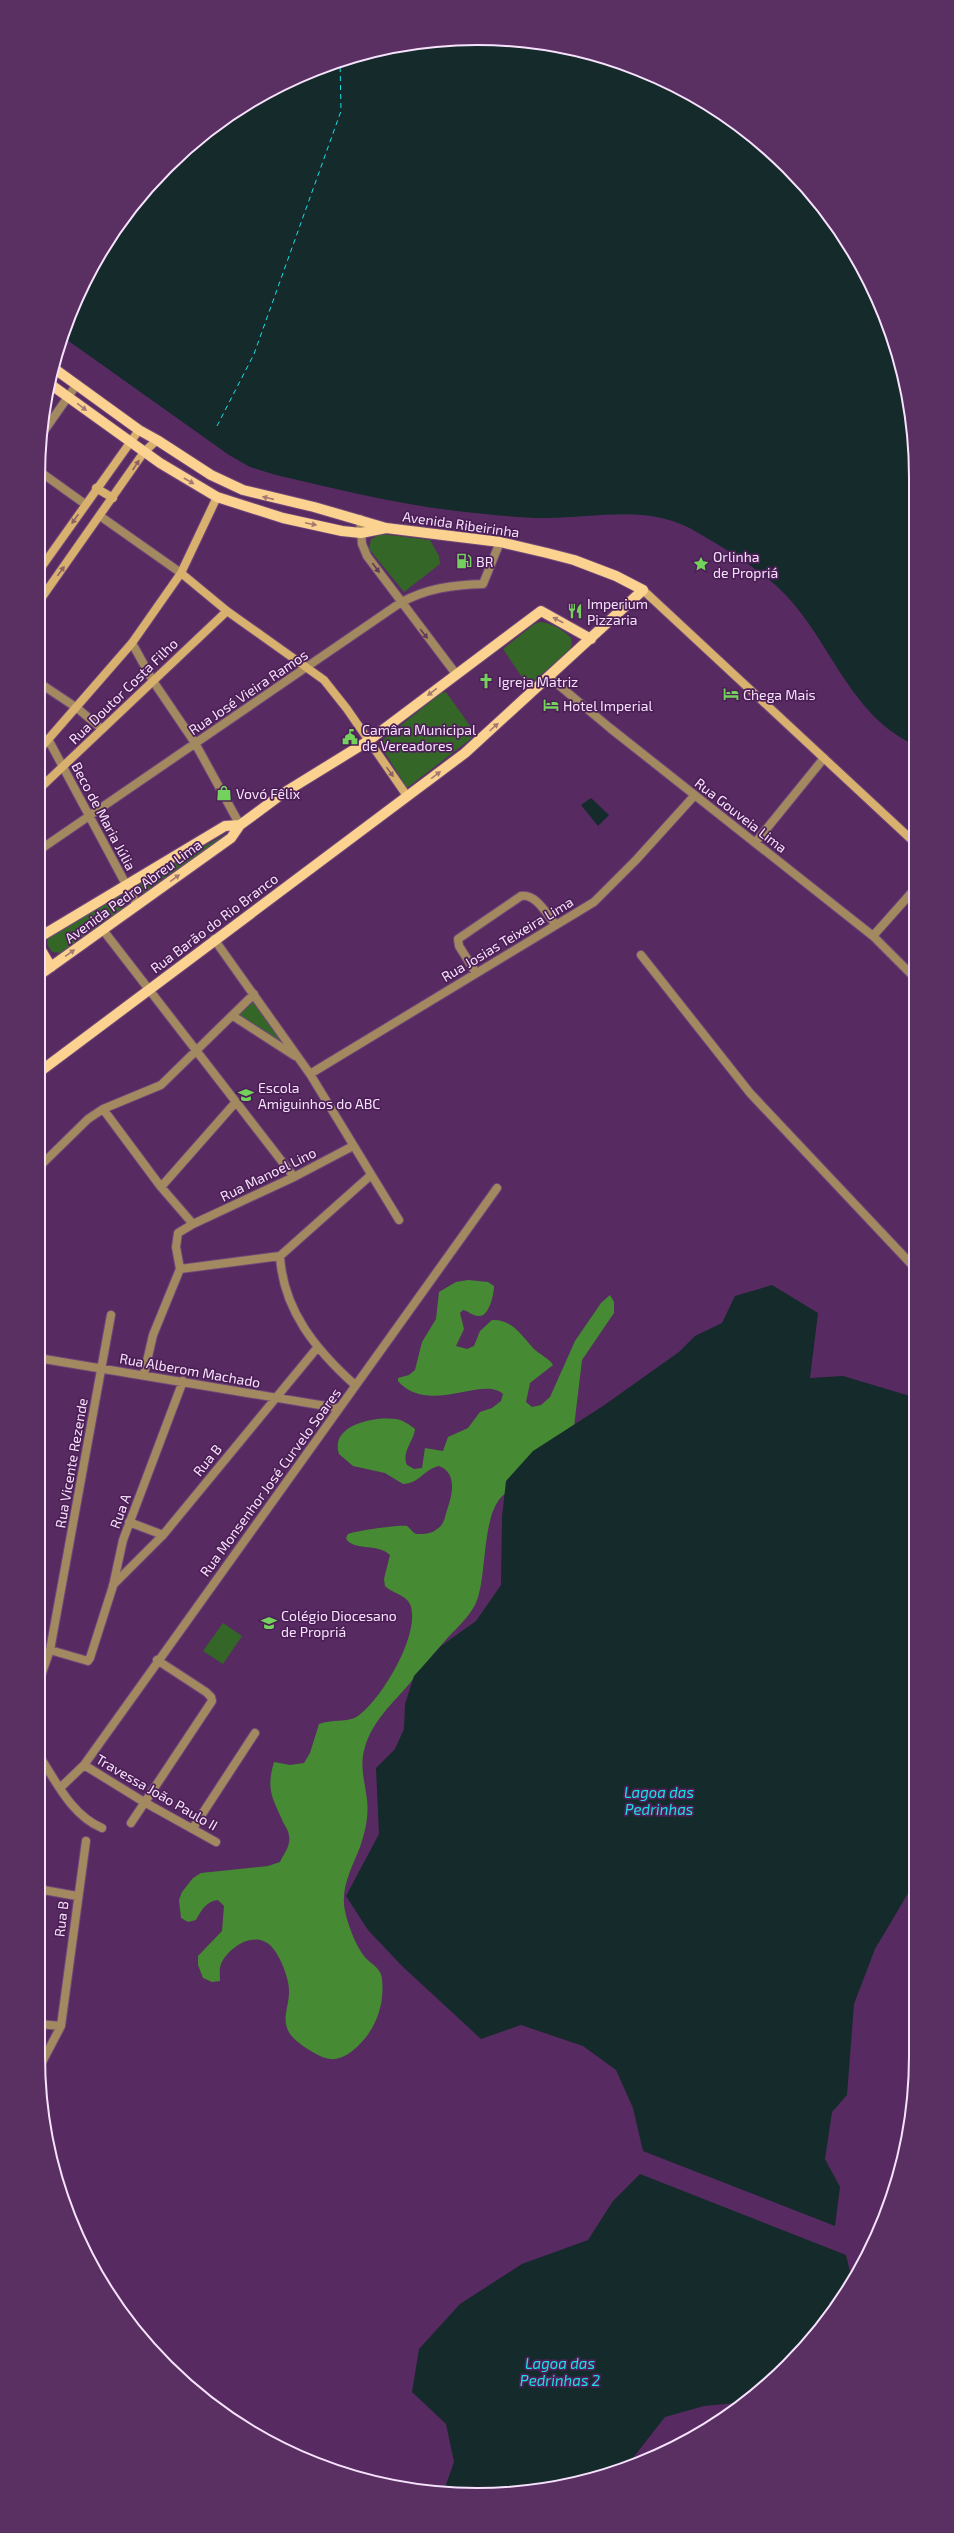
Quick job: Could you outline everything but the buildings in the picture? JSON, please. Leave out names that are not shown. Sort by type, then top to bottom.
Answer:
[{"type":"main road","name":"Avenida Ribeirinha","points":[[58,371],[139,430],[205,471],[243,490],[360,519],[386,528],[500,542],[574,560],[616,576],[643,590]]},
{"type":"main road","points":[[54,387],[130,443],[217,497],[283,518],[361,533]]},
{"type":"main road","name":"Avenida Ribeirinha","points":[[361,533],[386,528]]},
{"type":"main road","name":"Rua Barão do Rio Branco","points":[[45,1067],[465,753],[592,640],[643,590]]},
{"type":"main road","name":"Avenida Pedro Abreu Lima","points":[[45,971],[230,838],[240,825],[282,794],[368,741],[541,611],[592,640]]},
{"type":"main road","name":"Avenida Pedro Abreu Lima","points":[[45,934],[225,826],[240,825]]},
{"type":"main road","points":[[45,957],[51,967]]},
{"type":"street","points":[[49,424],[77,384]]},
{"type":"street","points":[[45,562],[96,488],[139,430]]},
{"type":"street","points":[[45,593],[144,452],[157,440]]},
{"type":"street","points":[[45,475],[85,504]]},
{"type":"street","points":[[96,488],[113,498]]},
{"type":"street","points":[[45,742],[77,708],[132,643],[181,573],[217,497]]},
{"type":"street","points":[[100,516],[181,573],[227,611],[306,668],[333,690],[407,796]]},
{"type":"street","points":[[360,519],[364,552],[400,603],[456,674]]},
{"type":"street","name":"Rua José Vieira Ramos","points":[[45,846],[400,603],[419,592],[446,586],[483,584],[500,542]]},
{"type":"street","points":[[643,590],[909,837]]},
{"type":"street","name":"Rua Doutor Costa Filho","points":[[45,784],[227,611]]},
{"type":"street","points":[[132,643],[153,680],[195,743],[240,825]]},
{"type":"street","name":"Rua Gouveia Lima","points":[[549,677],[694,796],[873,936],[909,972]]},
{"type":"street","points":[[45,687],[77,708],[102,729]]},
{"type":"street","name":"Beco de Maria Júlia","points":[[48,738],[88,816],[137,905]]},
{"type":"street","points":[[755,843],[824,758]]},
{"type":"street","name":"Rua Josias Teixeira Lima","points":[[310,1074],[594,902],[636,860],[694,796]]},
{"type":"street","points":[[476,973],[458,942],[460,936],[526,895],[534,899],[556,925]]},
{"type":"street","points":[[873,936],[909,896]]},
{"type":"street","points":[[103,930],[235,1103],[294,1177]]},
{"type":"street","points":[[214,940],[310,1074],[399,1220]]},
{"type":"street","points":[[640,955],[750,1094],[909,1262]]},
{"type":"street","points":[[45,1161],[76,1129],[103,1110],[161,1085],[254,994]]},
{"type":"street","points":[[232,1016],[299,1059]]},
{"type":"street","points":[[161,1187],[235,1103]]},
{"type":"street","points":[[103,1110],[161,1187],[193,1224]]},
{"type":"street","name":"Rua Manoel Lino","points":[[180,1269],[176,1236],[180,1231],[294,1177],[353,1146]]},
{"type":"street","points":[[144,1374],[153,1335],[180,1269],[280,1256],[371,1175]]},
{"type":"street","name":"Rua Monsenhor José Curvelo Soares","points":[[60,1788],[84,1765],[157,1660],[497,1188]]},
{"type":"street","points":[[280,1256],[281,1272],[289,1301],[317,1348],[355,1385]]},
{"type":"street","name":"Rua Vicente Rezende","points":[[45,1664],[50,1650],[111,1315]]},
{"type":"street","name":"Rua B","points":[[113,1586],[163,1535],[274,1398],[317,1348]]},
{"type":"street","name":"Rua Alberom Machado","points":[[45,1359],[144,1374],[338,1408]]},
{"type":"street","name":"Rua A","points":[[50,1650],[84,1661],[88,1661],[92,1653],[113,1586],[119,1554],[129,1522],[183,1381]]},
{"type":"street","points":[[129,1522],[163,1535]]},
{"type":"street","points":[[131,1823],[210,1706],[212,1700],[206,1692],[157,1660]]},
{"type":"street","points":[[193,1828],[255,1733]]},
{"type":"street","points":[[45,1765],[74,1808],[87,1820],[102,1828]]},
{"type":"street","name":"Travessa João Paulo II","points":[[84,1765],[144,1802],[216,1842]]},
{"type":"street","name":"Rua B","points":[[45,2057],[61,2026],[77,1896],[86,1841]]},
{"type":"street","points":[[45,1890],[77,1896]]},
{"type":"street","points":[[45,2025],[61,2026]]},
{"type":"green space","points":[[381,534],[430,540],[439,556],[440,564],[404,592],[369,549],[371,539]]},
{"type":"green space","points":[[539,622],[548,623],[561,629],[571,638],[572,644],[569,651],[528,686],[503,649],[533,625]]},
{"type":"green space","points":[[446,692],[473,730],[472,738],[407,788],[379,743],[441,693]]},
{"type":"green space","points":[[237,828],[140,895],[135,892],[135,885]]},
{"type":"green space","points":[[118,895],[125,898],[126,906],[61,953],[52,952],[47,944],[48,937]]},
{"type":"green space","points":[[254,1001],[288,1047],[239,1015]]},
{"type":"green space","points":[[468,1280],[488,1282],[494,1286],[493,1294],[488,1309],[482,1316],[476,1316],[463,1310],[460,1313],[464,1329],[456,1346],[467,1349],[474,1346],[480,1331],[492,1320],[505,1322],[516,1329],[534,1349],[549,1360],[553,1365],[530,1383],[526,1402],[532,1407],[541,1405],[550,1397],[575,1341],[601,1303],[610,1295],[614,1302],[614,1313],[582,1360],[574,1427],[510,1491],[500,1498],[493,1510],[486,1542],[479,1593],[475,1605],[465,1620],[448,1637],[384,1712],[373,1728],[365,1747],[362,1760],[367,1806],[366,1824],[360,1847],[345,1886],[344,1903],[348,1922],[358,1946],[366,1959],[380,1971],[382,1979],[382,2000],[380,2010],[372,2029],[359,2045],[344,2056],[330,2059],[320,2056],[303,2046],[293,2038],[288,2030],[286,2023],[289,1991],[287,1978],[277,1954],[271,1946],[264,1941],[250,1940],[236,1947],[230,1952],[221,1964],[220,1981],[212,1982],[203,1978],[198,1965],[198,1956],[222,1931],[224,1906],[218,1900],[210,1902],[204,1907],[196,1920],[188,1922],[181,1918],[179,1900],[182,1892],[193,1878],[201,1873],[268,1866],[280,1862],[288,1846],[289,1840],[288,1832],[271,1793],[270,1780],[274,1762],[290,1765],[304,1763],[310,1753],[319,1724],[349,1720],[358,1716],[378,1696],[397,1665],[405,1648],[410,1631],[412,1616],[408,1601],[385,1586],[384,1579],[390,1555],[379,1549],[353,1544],[346,1538],[348,1534],[352,1533],[396,1526],[407,1526],[416,1534],[435,1531],[443,1523],[445,1518],[452,1492],[451,1479],[445,1469],[439,1466],[429,1470],[413,1482],[403,1484],[385,1473],[353,1466],[339,1454],[338,1444],[341,1435],[357,1424],[388,1418],[399,1420],[415,1429],[407,1451],[407,1465],[414,1469],[422,1468],[425,1448],[443,1451],[448,1437],[468,1428],[480,1412],[492,1408],[501,1401],[503,1394],[494,1389],[483,1389],[455,1394],[424,1395],[410,1391],[398,1381],[398,1378],[409,1375],[415,1370],[422,1342],[436,1319],[439,1292],[456,1282]]},
{"type":"green space","points":[[223,1623],[242,1636],[223,1664],[203,1651]]},
{"type":"water","points":[[449,46],[505,46],[561,53],[616,68],[642,78],[693,103],[740,134],[762,152],[802,192],[820,214],[851,261],[876,312],[886,338],[901,393],[908,449],[909,742],[893,732],[875,717],[859,699],[806,620],[792,602],[772,582],[737,556],[682,524],[663,518],[644,515],[625,514],[535,518],[502,516],[434,508],[344,491],[276,475],[250,467],[229,455],[67,340],[90,286],[118,237],[152,192],[192,152],[237,118],[286,90],[338,68],[393,53]]},
{"type":"water","points":[[591,798],[609,815],[598,826],[581,805]]},
{"type":"water","name":"Lagoa das Pedrinhas","points":[[772,1285],[818,1313],[810,1378],[843,1376],[909,1396],[909,1892],[875,1949],[854,2004],[847,2095],[832,2112],[825,2159],[840,2187],[835,2226],[643,2151],[633,2108],[616,2070],[583,2046],[521,2025],[481,2039],[402,1966],[368,1930],[346,1896],[379,1834],[376,1768],[395,1749],[404,1729],[405,1704],[414,1676],[441,1646],[476,1621],[501,1585],[502,1517],[506,1481],[533,1451],[603,1406],[679,1352],[695,1336],[722,1323],[735,1296]]},
{"type":"water","name":"Lagoa das Pedrinhas 2","points":[[640,2174],[846,2255],[850,2273],[836,2296],[829,2303],[830,2305],[820,2319],[802,2341],[762,2381],[734,2403],[704,2406],[665,2417],[632,2459],[616,2465],[561,2480],[505,2487],[445,2487],[454,2462],[446,2424],[412,2392],[419,2349],[460,2304],[522,2264],[588,2240],[613,2201]]},
{"type":"ferry route","points":[[217,426],[254,354],[341,111],[340,67]]},
{"type":"place","name":"BR","points":[[464,561]]},
{"type":"place","name":"Orlinha de Propriá","points":[[701,564]]},
{"type":"place","name":"Imperium Pizzaria","points":[[575,611]]},
{"type":"place","name":"Igreja Matriz","points":[[486,681]]},
{"type":"place","name":"Chega Mais","points":[[731,694]]},
{"type":"place","name":"Hotel Imperial","points":[[551,705]]},
{"type":"place","name":"Camâra Municipal de Vereadores","points":[[350,737]]},
{"type":"place","name":"Vovó Fêlix","points":[[224,793]]},
{"type":"place","name":"Escola Amiguinhos do ABC","points":[[246,1095]]},
{"type":"place","name":"Colégio Diocesano de Propriá","points":[[269,1623]]}]
